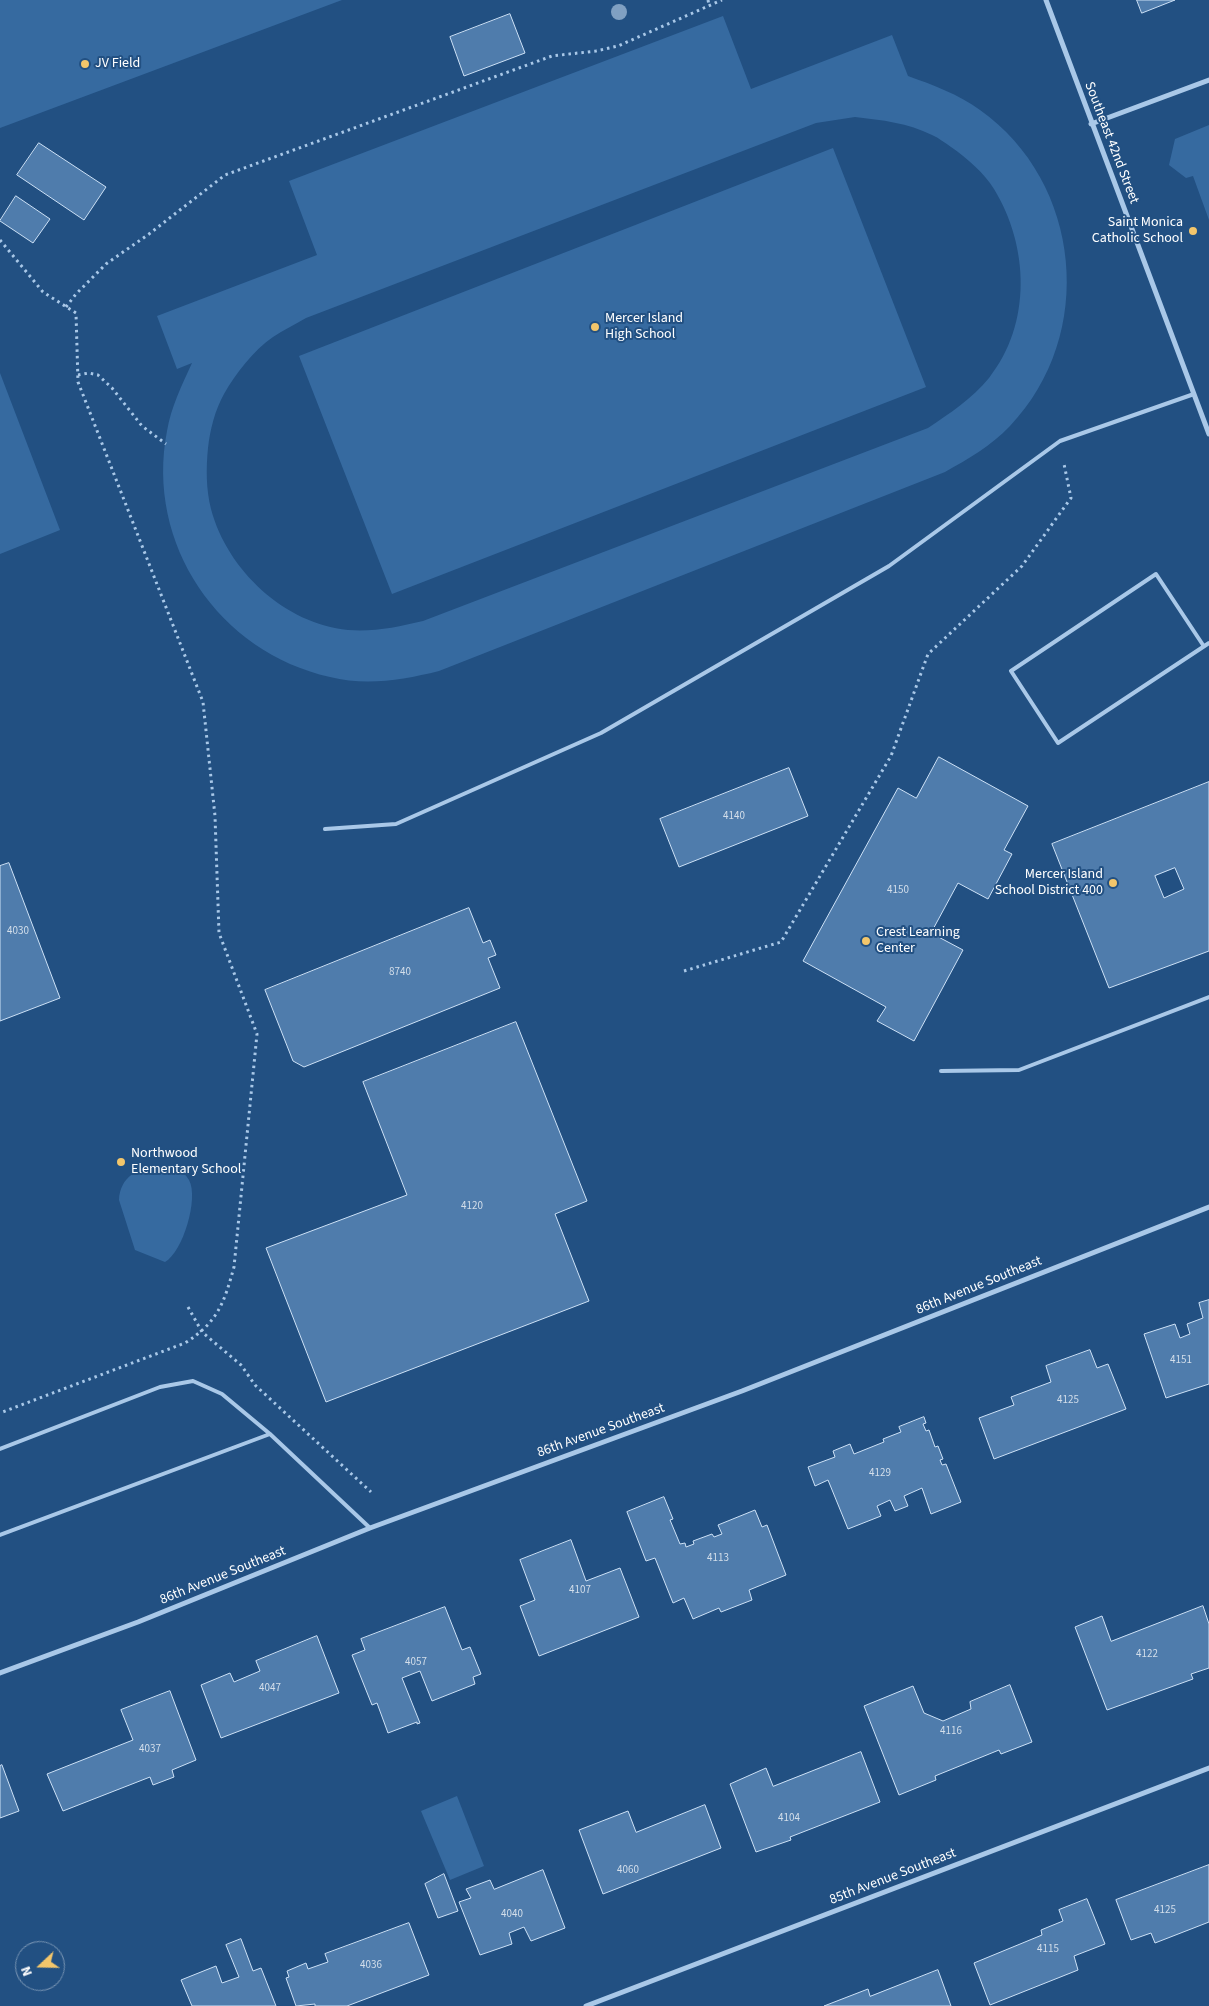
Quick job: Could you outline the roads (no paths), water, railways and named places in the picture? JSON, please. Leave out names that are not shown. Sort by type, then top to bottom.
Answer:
[{"type":"street","name":"Southeast 42nd Street","points":[[1046,0],[1209,434]]},
{"type":"street","points":[[1092,124],[1209,80]]},
{"type":"street","name":"86th Avenue Southeast","points":[[0,1673],[138,1622],[370,1528],[742,1391],[1209,1207]]},
{"type":"street","name":"85th Avenue Southeast","points":[[586,2006],[1209,1768]]},
{"type":"lane","points":[[325,829],[396,824],[601,733],[889,566],[1060,441],[1194,394]]},
{"type":"lane","points":[[1203,645],[1156,574],[1011,671],[1058,743],[1203,645],[1209,643]]},
{"type":"lane","points":[[941,1070],[1019,1070],[1209,997]]},
{"type":"lane","points":[[0,1449],[160,1387],[193,1381],[222,1394],[270,1434],[370,1528]]},
{"type":"lane","points":[[0,1535],[270,1434]]},
{"type":"place","name":"JV Field","points":[[85,64]]},
{"type":"place","name":"Saint Monica Catholic School","points":[[1193,231]]},
{"type":"place","name":"Mercer Island High School","points":[[595,327]]},
{"type":"place","name":"Mercer Island School District 400","points":[[1113,883]]},
{"type":"place","name":"Crest Learning Center","points":[[866,941]]},
{"type":"place","name":"Northwood Elementary School","points":[[121,1162]]}]
